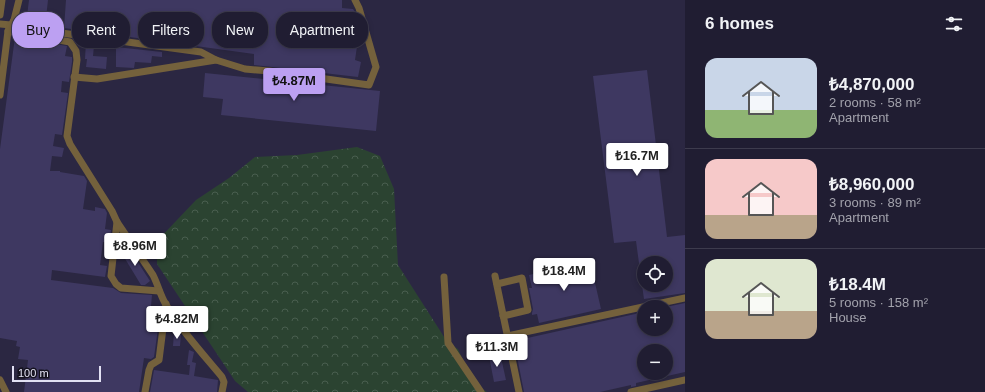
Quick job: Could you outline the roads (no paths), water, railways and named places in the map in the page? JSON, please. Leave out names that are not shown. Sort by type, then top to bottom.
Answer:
[{"type":"street","points":[[0,15],[2,0]]},
{"type":"street","points":[[0,95],[11,25],[19,0]]},
{"type":"street","points":[[0,24],[201,52],[216,60],[245,69],[369,85],[376,68],[359,8],[355,0]]},
{"type":"street","points":[[11,25],[70,42],[76,51],[77,60],[67,136],[70,144],[112,211],[117,222],[153,275],[166,304],[180,325],[222,377],[224,382],[222,392]]},
{"type":"street","points":[[74,77],[97,79],[216,60]]},
{"type":"street","points":[[117,222],[111,276],[116,284],[121,288],[159,291]]},
{"type":"street","points":[[495,276],[519,392]]},
{"type":"street","points":[[444,277],[448,343],[481,392]]},
{"type":"street","points":[[496,284],[522,278],[528,310],[503,316]]},
{"type":"street","points":[[507,336],[685,298]]},
{"type":"street","points":[[145,392],[149,370],[151,366],[159,360],[166,304]]},
{"type":"street","points":[[0,380],[6,392]]},
{"type":"street","points":[[631,392],[685,380]]}]
